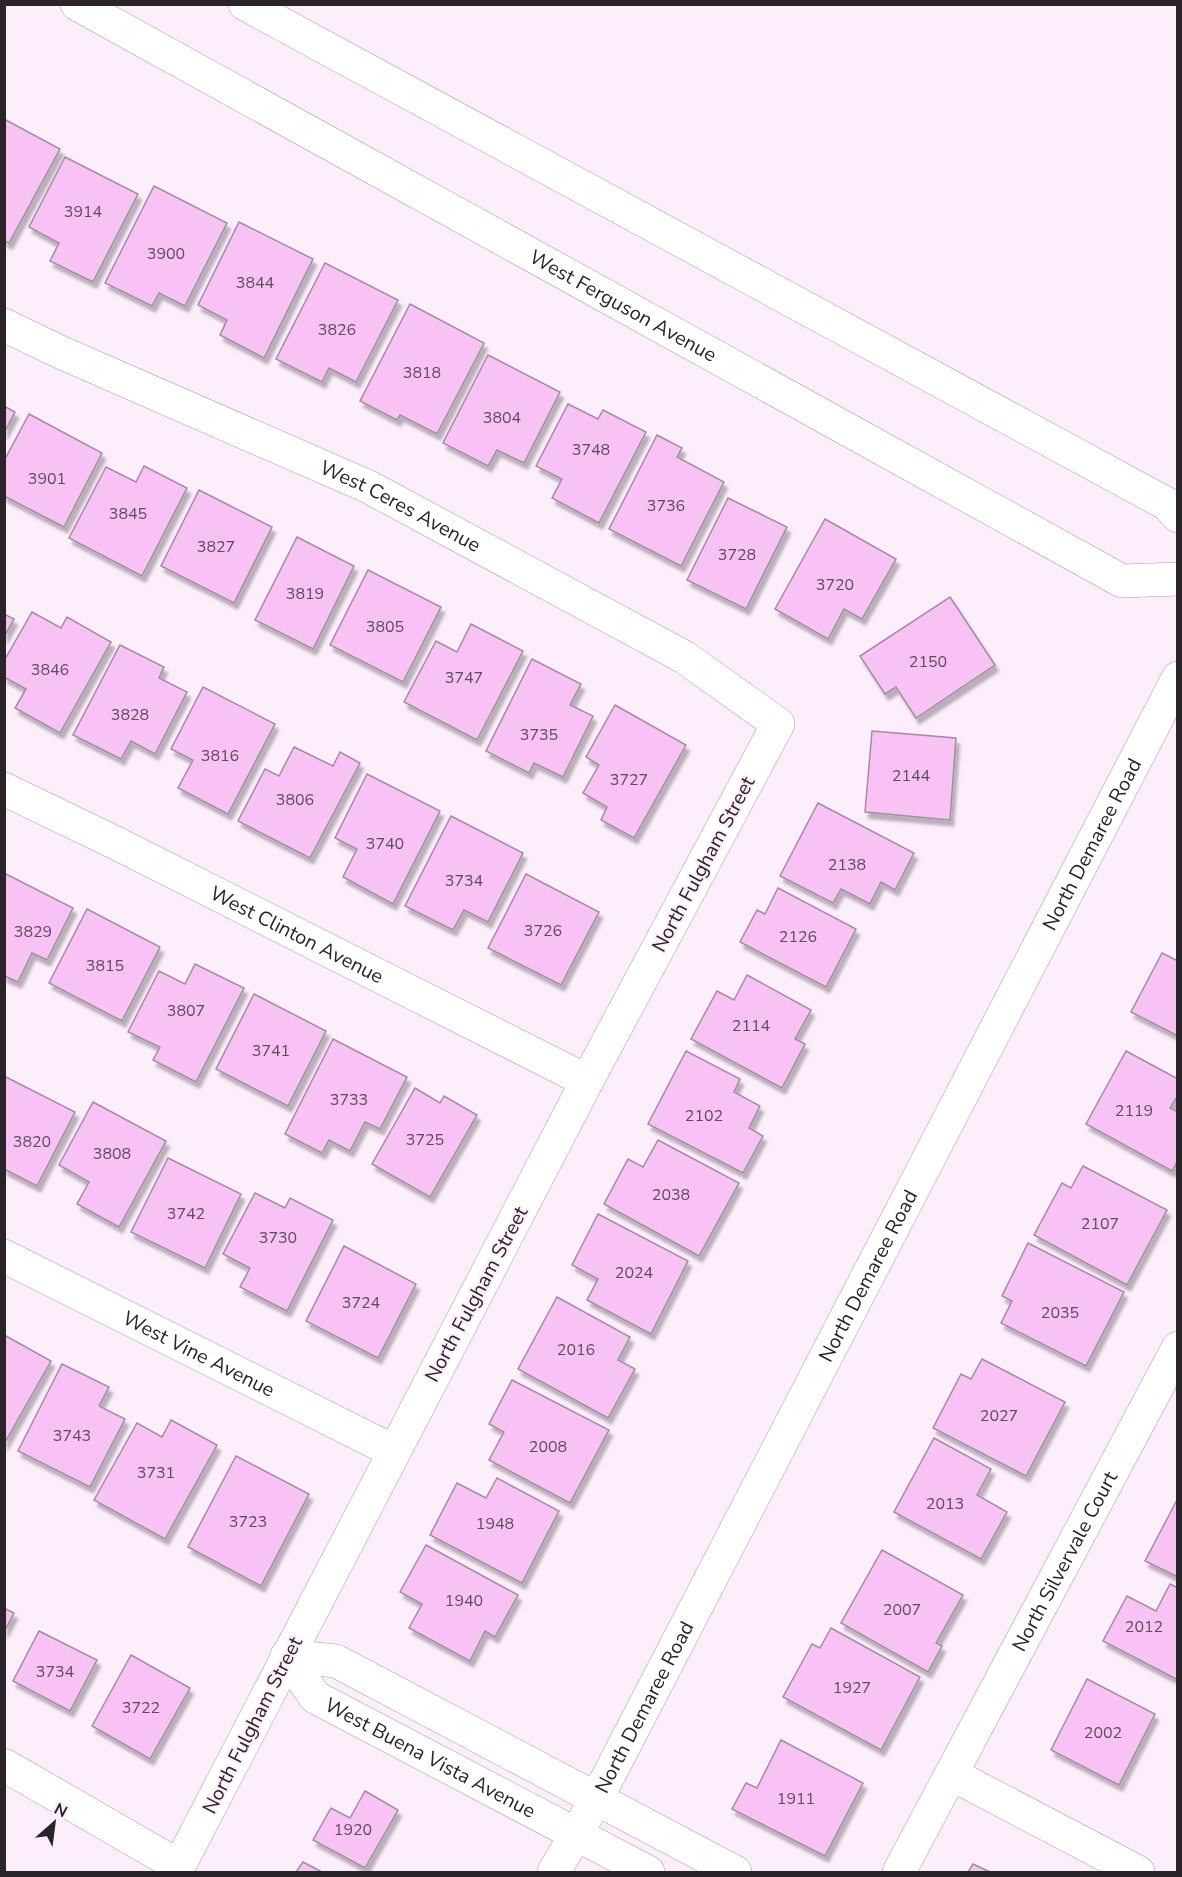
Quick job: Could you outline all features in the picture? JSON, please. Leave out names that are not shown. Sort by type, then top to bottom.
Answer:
[{"type":"street","name":"West Ferguson Avenue","points":[[76,4],[1122,581],[1178,579]]},
{"type":"street","points":[[245,4],[1167,504],[1178,516]]},
{"type":"street","name":"West Ceres Avenue","points":[[4,325],[60,352],[369,487],[684,657],[778,724]]},
{"type":"street","name":"North Demaree Road","points":[[554,1872],[597,1798],[1178,678]]},
{"type":"street","name":"North Fulgham Street","points":[[4,1766],[179,1866],[587,1081],[778,724]]},
{"type":"street","name":"West Clinton Avenue","points":[[4,789],[118,844],[587,1081]]},
{"type":"street","name":"West Vine Avenue","points":[[4,1256],[393,1451]]},
{"type":"street","name":"North Silvervale Court","points":[[899,1872],[953,1775],[1178,1348]]},
{"type":"street","points":[[287,1656],[336,1660],[735,1872]]},
{"type":"street","name":"West Buena Vista Avenue","points":[[287,1656],[315,1697],[576,1835]]},
{"type":"street","points":[[953,1775],[1138,1872]]},
{"type":"street","points":[[576,1835],[648,1872]]},
{"type":"building","points":[[4,119],[60,149],[9,243],[4,241]]},
{"type":"building","points":[[65,157],[138,194],[93,282],[50,261],[59,243],[29,227]]},
{"type":"building","points":[[154,186],[227,223],[185,306],[159,293],[152,306],[105,283]]},
{"type":"building","points":[[239,222],[313,259],[264,358],[220,335],[227,320],[198,305]]},
{"type":"building","points":[[325,263],[398,300],[356,382],[329,368],[322,382],[276,359]]},
{"type":"building","points":[[410,304],[484,343],[437,434],[400,415],[397,420],[360,401]]},
{"type":"building","points":[[488,355],[560,392],[524,463],[497,450],[488,466],[443,443]]},
{"type":"building","points":[[568,404],[598,419],[603,410],[646,432],[599,523],[552,498],[562,479],[536,466]]},
{"type":"building","points":[[4,406],[15,412],[4,433]]},
{"type":"building","points":[[29,414],[102,453],[64,527],[4,496],[4,461]]},
{"type":"building","points":[[657,435],[682,448],[677,457],[724,482],[681,566],[609,529]]},
{"type":"building","points":[[144,466],[187,488],[142,576],[69,538],[106,467],[136,482]]},
{"type":"building","points":[[199,490],[272,527],[234,603],[161,566]]},
{"type":"building","points":[[728,498],[787,527],[746,609],[687,580]]},
{"type":"building","points":[[825,519],[896,559],[862,619],[844,609],[828,639],[775,609]]},
{"type":"building","points":[[297,537],[354,566],[313,649],[255,620]]},
{"type":"building","points":[[368,570],[441,607],[403,682],[330,645]]},
{"type":"building","points":[[950,597],[995,665],[916,718],[896,687],[885,694],[860,656]]},
{"type":"building","points":[[32,612],[61,628],[67,617],[111,642],[60,733],[15,708],[26,689],[4,677],[4,661]]},
{"type":"building","points":[[4,614],[14,619],[4,637]]},
{"type":"building","points":[[471,624],[523,651],[477,740],[404,702],[436,641],[457,652]]},
{"type":"building","points":[[120,645],[164,667],[159,678],[187,692],[155,754],[131,741],[121,759],[73,735]]},
{"type":"building","points":[[532,659],[581,684],[570,705],[593,716],[563,777],[534,763],[529,773],[486,751]]},
{"type":"building","points":[[203,687],[275,724],[228,814],[178,788],[193,760],[171,749]]},
{"type":"building","points":[[615,705],[686,745],[634,838],[601,820],[607,807],[583,793],[599,765],[586,757]]},
{"type":"building","points":[[872,731],[956,738],[950,820],[865,812]]},
{"type":"building","points":[[294,747],[333,766],[340,752],[360,763],[310,858],[238,821],[265,769],[279,776]]},
{"type":"building","points":[[367,774],[440,811],[393,904],[343,877],[357,849],[335,838]]},
{"type":"building","points":[[818,803],[914,853],[895,890],[881,882],[870,904],[841,889],[833,903],[780,876]]},
{"type":"building","points":[[451,816],[523,853],[488,922],[464,910],[453,930],[405,906]]},
{"type":"building","points":[[4,873],[73,908],[47,960],[32,953],[18,982],[4,976]]},
{"type":"building","points":[[526,874],[599,912],[561,985],[488,948]]},
{"type":"building","points":[[778,888],[856,929],[826,987],[740,942],[757,910],[765,914]]},
{"type":"building","points":[[87,909],[160,947],[122,1021],[49,983]]},
{"type":"building","points":[[1162,953],[1178,961],[1178,1036],[1131,1012]]},
{"type":"building","points":[[195,964],[244,988],[196,1082],[153,1060],[160,1047],[128,1032],[159,971],[185,984]]},
{"type":"building","points":[[747,975],[811,1010],[795,1039],[805,1044],[782,1088],[691,1039],[717,991],[734,1000]]},
{"type":"building","points":[[254,994],[326,1031],[288,1106],[216,1069]]},
{"type":"building","points":[[333,1039],[407,1077],[380,1129],[365,1122],[350,1151],[329,1140],[322,1153],[285,1134]]},
{"type":"building","points":[[686,1051],[740,1079],[734,1092],[760,1106],[749,1128],[763,1136],[743,1173],[648,1124]]},
{"type":"building","points":[[1126,1051],[1178,1079],[1178,1095],[1170,1108],[1178,1112],[1178,1160],[1172,1171],[1086,1124]]},
{"type":"building","points":[[4,1076],[75,1112],[37,1186],[4,1169]]},
{"type":"building","points":[[415,1088],[440,1103],[444,1096],[477,1115],[430,1197],[372,1164]]},
{"type":"building","points":[[93,1102],[166,1141],[119,1227],[77,1204],[89,1182],[59,1165]]},
{"type":"building","points":[[658,1140],[739,1183],[699,1256],[604,1204],[628,1159],[643,1167]]},
{"type":"building","points":[[168,1158],[241,1194],[205,1268],[131,1232]]},
{"type":"building","points":[[1083,1166],[1167,1210],[1127,1285],[1034,1235],[1062,1183],[1071,1188]]},
{"type":"building","points":[[255,1193],[285,1208],[290,1198],[333,1220],[287,1311],[240,1287],[250,1268],[223,1254]]},
{"type":"building","points":[[598,1214],[688,1261],[651,1334],[587,1300],[598,1279],[572,1265]]},
{"type":"building","points":[[1028,1243],[1124,1292],[1086,1366],[1001,1323],[1012,1301],[1002,1296]]},
{"type":"building","points":[[344,1246],[416,1284],[378,1358],[306,1321]]},
{"type":"building","points":[[557,1297],[630,1337],[618,1360],[635,1369],[608,1418],[518,1369]]},
{"type":"building","points":[[6,1336],[51,1361],[4,1444],[4,1338]]},
{"type":"building","points":[[982,1359],[1065,1402],[1026,1476],[933,1428],[961,1374],[971,1379]]},
{"type":"building","points":[[62,1364],[109,1387],[99,1406],[125,1419],[90,1487],[18,1451]]},
{"type":"building","points":[[512,1380],[609,1430],[570,1503],[489,1460],[504,1432],[489,1424]]},
{"type":"building","points":[[171,1420],[217,1445],[165,1539],[94,1500],[137,1423],[162,1437]]},
{"type":"building","points":[[934,1438],[991,1469],[977,1495],[1007,1512],[981,1559],[894,1512]]},
{"type":"building","points":[[236,1456],[309,1494],[261,1586],[188,1547]]},
{"type":"building","points":[[497,1478],[559,1511],[522,1583],[430,1535],[457,1483],[486,1498]]},
{"type":"building","points":[[1178,1498],[1178,1577],[1145,1561]]},
{"type":"building","points":[[426,1545],[518,1595],[495,1637],[485,1631],[470,1661],[409,1628],[422,1604],[400,1592]]},
{"type":"building","points":[[882,1550],[963,1595],[936,1643],[942,1646],[928,1672],[841,1623]]},
{"type":"building","points":[[1170,1584],[1178,1588],[1178,1680],[1103,1641],[1127,1596],[1156,1611]]},
{"type":"building","points":[[4,1608],[14,1613],[4,1632]]},
{"type":"building","points":[[831,1628],[920,1677],[881,1750],[783,1697],[812,1644],[820,1648]]},
{"type":"building","points":[[39,1631],[97,1660],[70,1711],[13,1681]]},
{"type":"building","points":[[131,1655],[190,1688],[150,1759],[92,1726]]},
{"type":"building","points":[[1087,1679],[1155,1714],[1119,1785],[1051,1750]]},
{"type":"building","points":[[781,1740],[863,1783],[825,1856],[732,1809],[746,1783],[757,1788]]},
{"type":"building","points":[[365,1791],[398,1810],[365,1868],[313,1840],[331,1808],[350,1818]]},
{"type":"building","points":[[303,1862],[322,1872],[296,1872]]},
{"type":"building","points":[[973,1864],[990,1872],[968,1872]]}]
